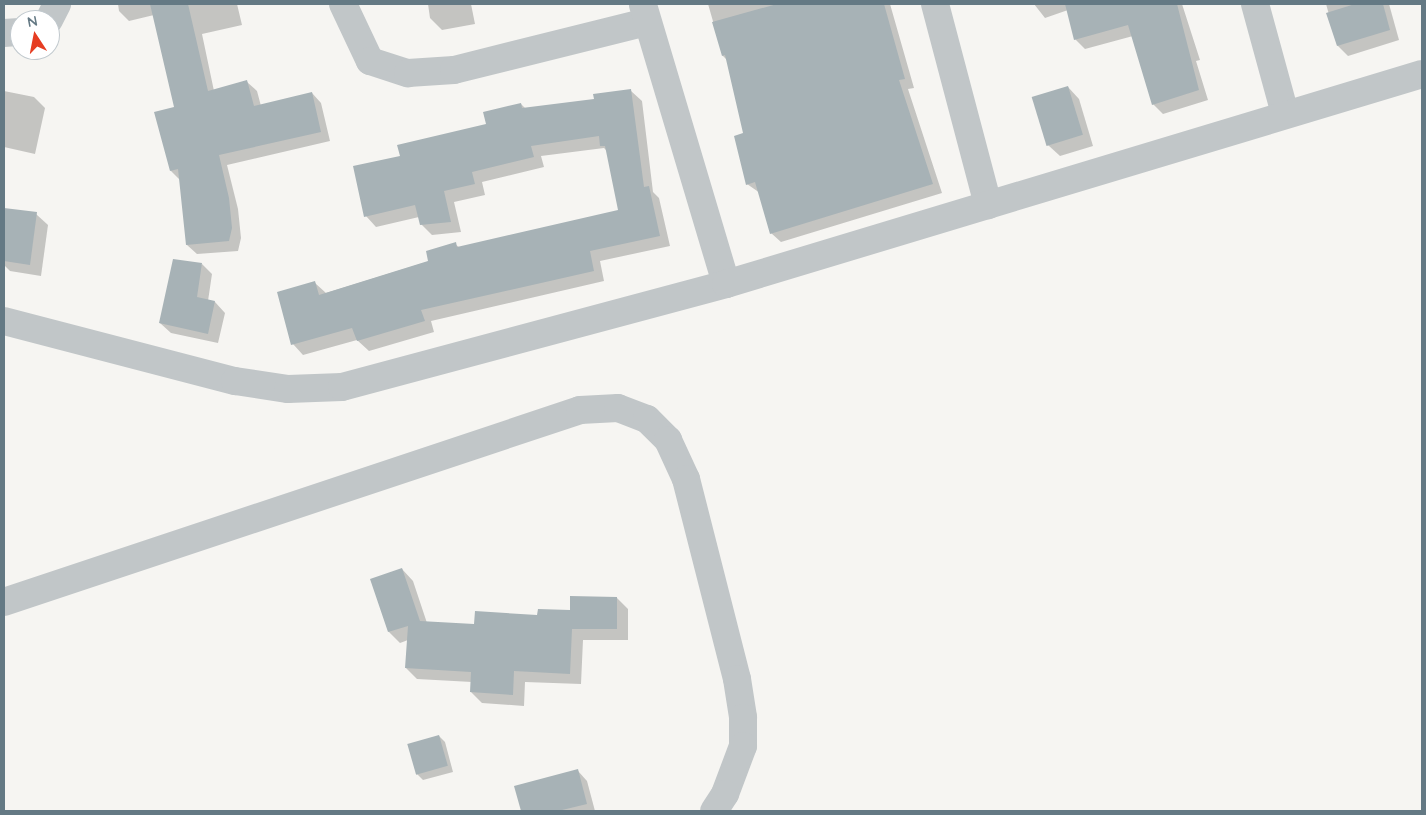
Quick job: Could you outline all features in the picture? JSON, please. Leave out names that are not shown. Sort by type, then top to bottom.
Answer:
[{"type":"street","points":[[343,4],[370,61],[408,73],[454,70],[645,13],[726,284]]},
{"type":"street","points":[[935,4],[988,205]]},
{"type":"street","points":[[1254,4],[1285,114]]},
{"type":"street","points":[[4,321],[236,381],[288,389],[342,387],[726,284],[1422,74]]},
{"type":"street","points":[[4,602],[580,410],[618,408],[647,419],[668,440],[686,479],[737,679],[743,718],[743,746],[725,794],[714,811]]},
{"type":"building","points":[[150,4],[188,4],[208,91],[247,80],[254,106],[312,92],[321,132],[219,155],[229,198],[232,228],[229,241],[186,245],[178,169],[170,171],[154,112],[174,107]]},
{"type":"building","points":[[777,4],[884,4],[905,79],[899,80],[933,184],[770,234],[755,182],[746,185],[734,136],[743,133],[725,55],[722,56],[712,22]]},
{"type":"building","points":[[1065,4],[1177,4],[1199,90],[1152,105],[1128,25],[1074,40]]},
{"type":"building","points":[[1355,4],[1383,4],[1390,30],[1337,46],[1326,13]]},
{"type":"building","points":[[1068,86],[1083,135],[1047,146],[1032,97]]},
{"type":"building","points":[[631,89],[644,187],[649,186],[660,236],[590,251],[594,271],[421,310],[425,321],[357,341],[352,328],[291,345],[277,292],[315,281],[319,295],[428,261],[426,251],[456,242],[457,247],[618,210],[605,146],[600,146],[599,136],[531,146],[534,157],[472,172],[475,184],[444,191],[451,222],[420,225],[415,205],[364,217],[353,166],[400,156],[397,145],[486,124],[483,112],[521,103],[522,108],[594,99],[593,94]]},
{"type":"building","points":[[4,208],[37,212],[30,265],[4,261]]},
{"type":"building","points":[[173,259],[202,263],[197,297],[215,301],[208,334],[159,323]]},
{"type":"building","points":[[402,568],[420,621],[474,624],[475,611],[537,615],[538,609],[570,610],[570,596],[617,597],[617,629],[572,629],[570,674],[514,671],[513,695],[470,692],[471,672],[405,668],[408,626],[388,632],[370,579]]},
{"type":"building","points":[[439,735],[448,766],[416,775],[407,744]]},
{"type":"building","points":[[578,769],[587,804],[558,811],[521,811],[514,786]]}]
